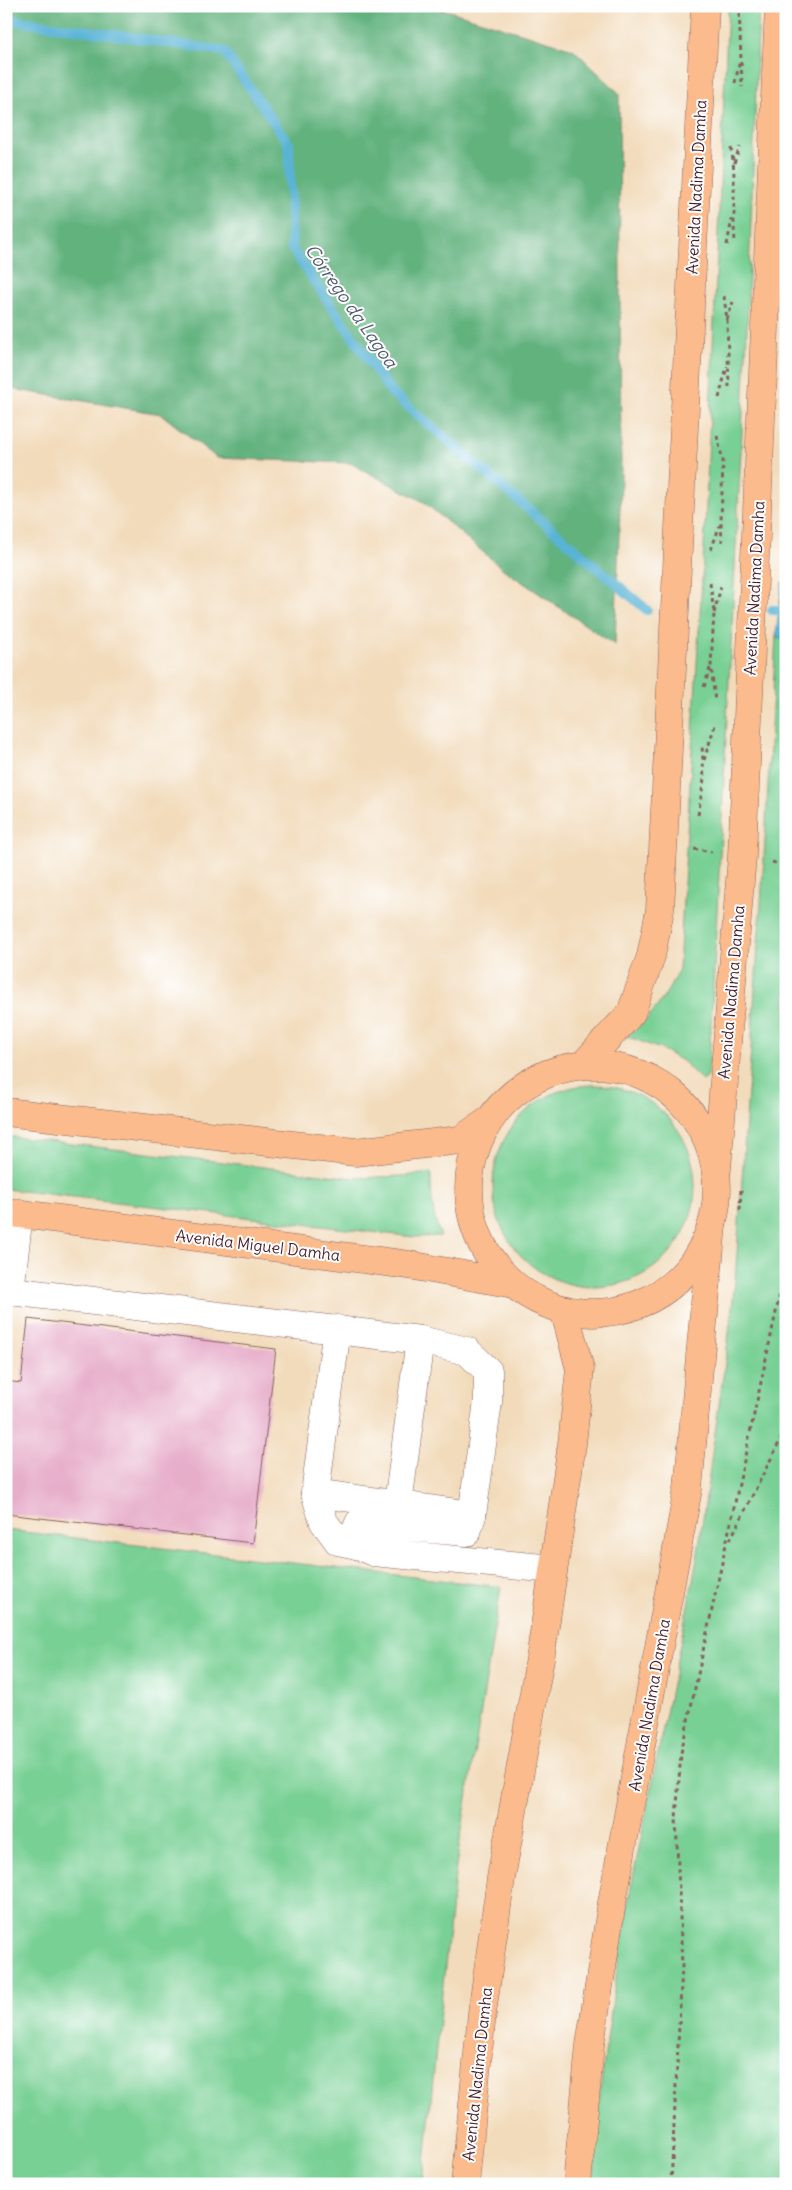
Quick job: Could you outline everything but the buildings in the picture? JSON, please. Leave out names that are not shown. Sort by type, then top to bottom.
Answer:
[{"type":"main road","name":"Avenida Nadima Damha","points":[[583,1065],[631,1012],[651,956],[660,910],[705,6]]},
{"type":"main road","name":"Avenida Nadima Damha","points":[[578,2184],[590,2045],[611,1908],[688,1489],[717,1169],[742,856],[779,6]]},
{"type":"main road","points":[[712,1225],[700,1252],[682,1274],[637,1304],[609,1314],[565,1313],[508,1283],[488,1253],[474,1222],[468,1187],[473,1153],[487,1122],[505,1100],[528,1082],[555,1072],[583,1065],[623,1071],[650,1080],[674,1095],[694,1116],[709,1141],[717,1169]]},
{"type":"main road","points":[[6,1112],[355,1152],[460,1140],[487,1122]]},
{"type":"main road","name":"Avenida Miguel Damha","points":[[13,1212],[409,1264],[508,1283]]},
{"type":"main road","name":"Avenida Nadima Damha","points":[[465,2184],[482,2013],[501,1878],[541,1653],[572,1444],[580,1369],[565,1313]]},
{"type":"lane","points":[[13,1212],[10,1291],[337,1328],[420,1340],[467,1350],[488,1371],[488,1402],[472,1515],[467,1532],[315,1493]]},
{"type":"lane","points":[[337,1328],[315,1493],[324,1522],[338,1541],[357,1545],[373,1552],[553,1569]]},
{"type":"lane","points":[[397,1515],[420,1340]]},
{"type":"lane","points":[[357,1545],[352,1540],[359,1522],[397,1515]]},
{"type":"path","points":[[740,6],[740,60]]},
{"type":"path","points":[[726,250],[733,216],[734,163]]},
{"type":"path","points":[[717,405],[727,366],[728,320],[723,288]]},
{"type":"path","points":[[711,552],[721,523],[723,461],[716,435]]},
{"type":"path","points":[[709,579],[714,613],[711,665],[716,711]]},
{"type":"path","points":[[704,763],[716,720]]},
{"type":"path","points":[[671,2184],[682,1966],[676,1818],[682,1753],[728,1545],[786,1266]]},
{"type":"path","points":[[728,1545],[786,1429]]},
{"type":"green space","points":[[6,6],[433,6],[573,49],[619,93],[621,480],[615,645],[503,569],[424,502],[350,463],[217,458],[161,414],[6,388]]},
{"type":"green space","points":[[728,6],[759,6],[746,353],[709,1065],[708,1077],[703,1081],[682,1061],[663,1050],[626,1036],[650,1015],[669,988],[679,969],[705,529]]},
{"type":"green space","points":[[776,636],[786,642],[786,2184],[593,2184],[600,2090],[623,1927],[697,1560],[735,1282],[764,859]]},
{"type":"green space","points":[[594,1085],[614,1087],[633,1093],[650,1102],[672,1122],[687,1147],[693,1166],[695,1186],[693,1206],[687,1225],[678,1242],[658,1264],[633,1279],[614,1285],[594,1287],[574,1285],[555,1279],[538,1270],[516,1250],[501,1225],[495,1206],[493,1186],[495,1166],[501,1147],[510,1130],[530,1108],[555,1093],[574,1087]]},
{"type":"green space","points":[[6,1136],[354,1178],[431,1173],[433,1205],[441,1236],[414,1237],[6,1189]]},
{"type":"green space","points":[[6,1530],[501,1587],[456,1866],[423,2184],[6,2184]]},
{"type":"water","points":[[782,582],[786,582],[786,642],[776,636]]},
{"type":"waterway","name":"Córrego da Lagoa","points":[[6,19],[224,51],[289,144],[292,249],[391,392],[647,610]]},
{"type":"waterway","name":"Córrego da Lagoa","points":[[772,610],[786,610]]}]
